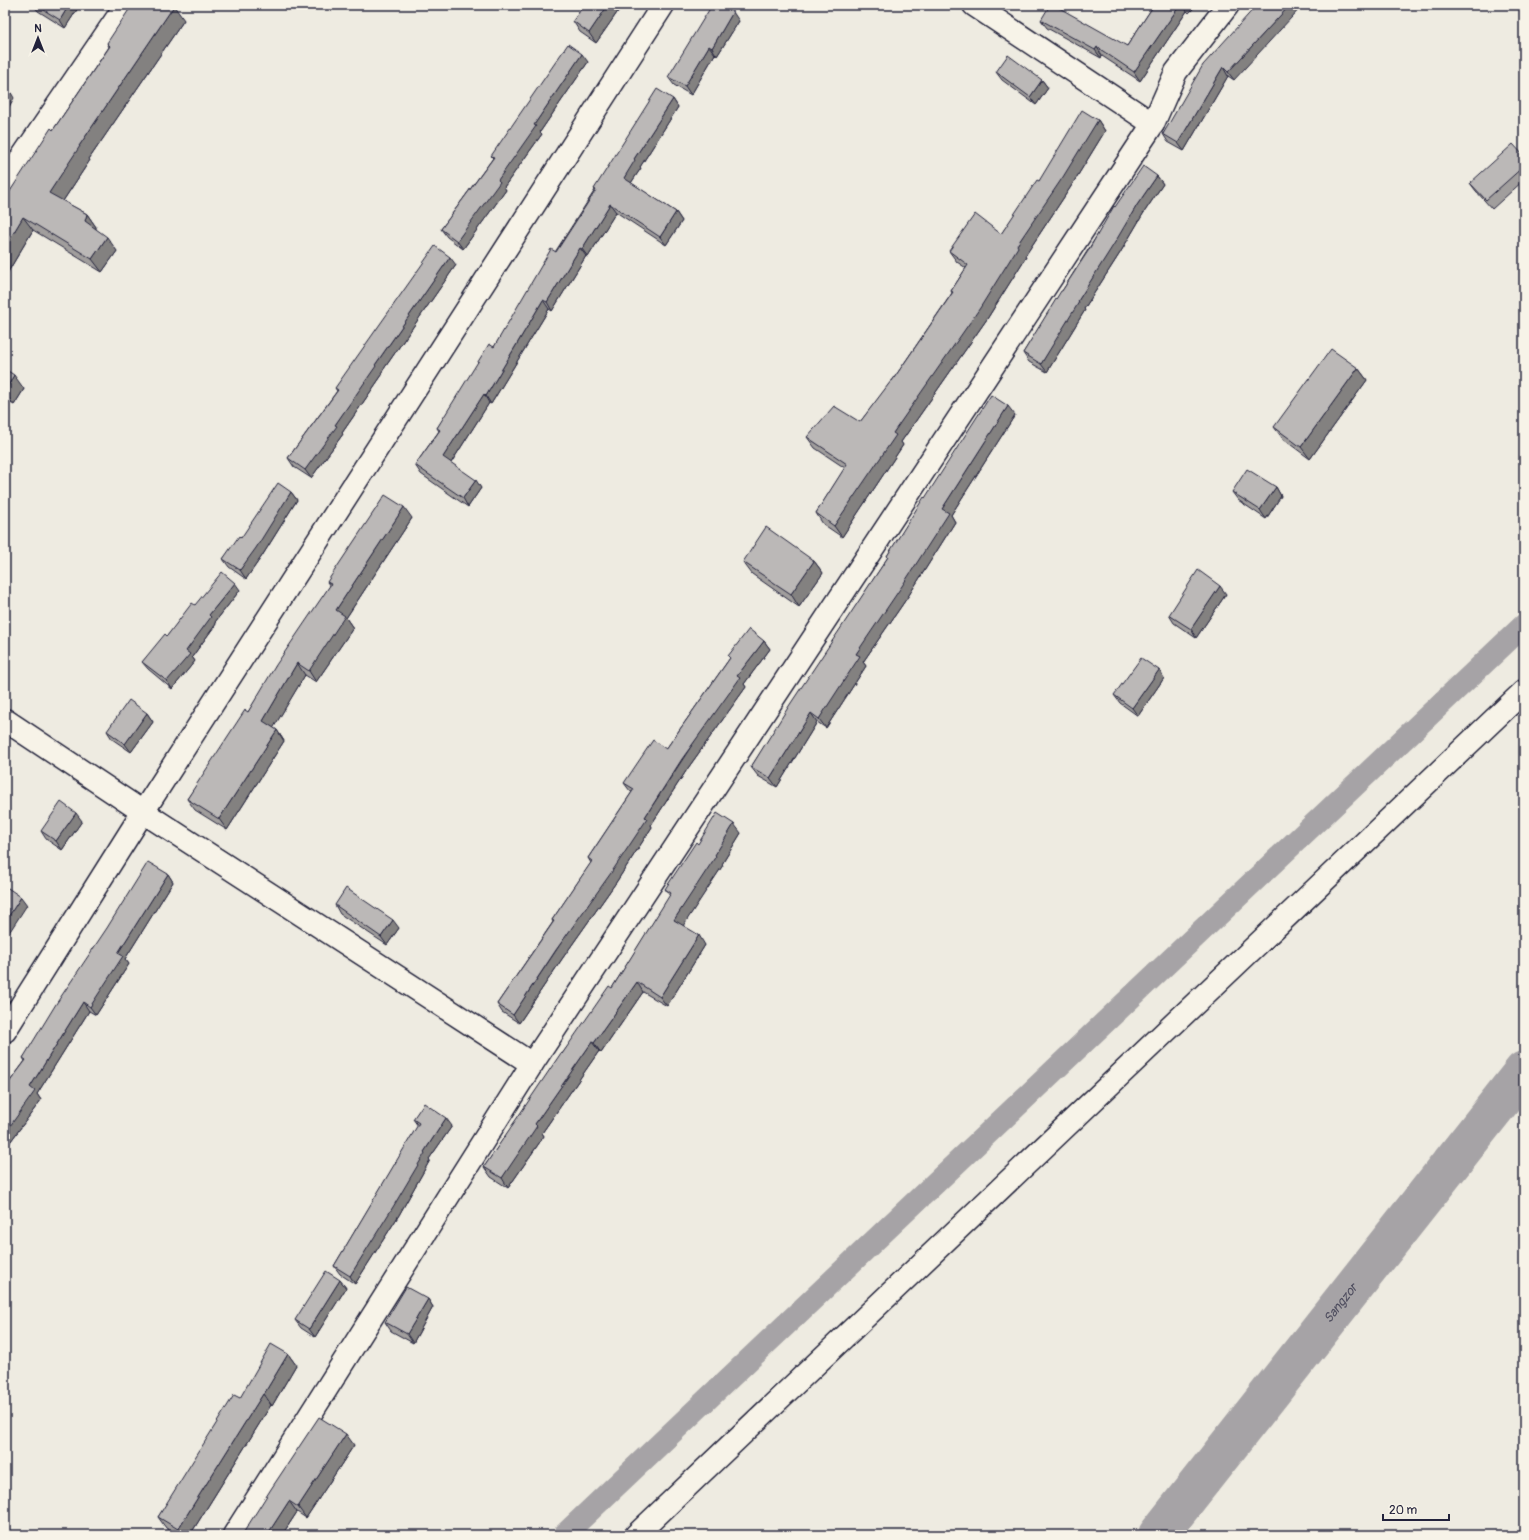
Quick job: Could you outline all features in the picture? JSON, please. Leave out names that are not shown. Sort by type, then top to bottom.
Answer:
[{"type":"street","points":[[5,182],[126,5]]},
{"type":"street","points":[[5,1031],[143,812],[663,5]]},
{"type":"street","points":[[974,5],[1153,124]]},
{"type":"street","points":[[234,1535],[532,1064],[1153,124],[1176,72],[1228,5]]},
{"type":"street","points":[[636,1535],[1524,691]]},
{"type":"street","points":[[5,720],[143,812],[532,1064]]},
{"type":"building","points":[[36,5],[69,5],[60,20]]},
{"type":"building","points":[[132,5],[174,6],[49,193],[87,214],[85,221],[107,237],[92,259],[23,217],[5,247],[5,199],[51,128],[53,130],[110,46],[107,43]]},
{"type":"building","points":[[584,5],[608,5],[589,33],[573,21]]},
{"type":"building","points":[[712,5],[721,5],[733,12],[712,48],[709,46],[685,86],[668,77]]},
{"type":"building","points":[[1050,5],[1054,5],[1127,46],[1154,5],[1180,5],[1134,72],[1097,47],[1095,50],[1041,20]]},
{"type":"building","points":[[1257,5],[1290,5],[1228,72],[1223,67],[1178,143],[1163,134],[1203,65]]},
{"type":"building","points":[[568,44],[582,54],[534,125],[536,126],[498,180],[500,182],[457,241],[441,229],[494,157],[491,156]]},
{"type":"building","points":[[1008,55],[1042,80],[1030,97],[996,72]]},
{"type":"building","points":[[5,87],[9,89],[5,96]]},
{"type":"building","points":[[657,89],[673,99],[634,159],[635,160],[624,178],[676,212],[660,237],[610,204],[582,249],[580,248],[547,302],[543,300],[486,396],[484,394],[443,457],[476,480],[463,498],[415,465],[440,430],[437,428],[489,344],[494,347],[551,249],[556,252],[596,190],[594,189]]},
{"type":"building","points":[[1082,110],[1098,120],[1063,177],[1017,245],[1018,247],[980,308],[893,433],[896,435],[834,526],[816,513],[847,464],[807,437],[834,406],[860,422],[892,381],[953,292],[951,291],[968,265],[949,251],[975,214],[1001,234],[1037,180],[1039,181]]},
{"type":"building","points":[[1513,144],[1524,156],[1524,166],[1486,200],[1470,183]]},
{"type":"building","points":[[1143,166],[1157,176],[1137,205],[1041,364],[1023,353],[1061,291],[1088,251],[1114,206],[1115,207]]},
{"type":"building","points":[[435,246],[450,257],[375,365],[376,366],[335,425],[337,426],[305,470],[288,458],[338,390],[335,388]]},
{"type":"building","points":[[1331,349],[1358,368],[1301,447],[1274,427]]},
{"type":"building","points":[[5,369],[14,375],[5,391]]},
{"type":"building","points":[[991,395],[1008,406],[942,509],[949,513],[856,654],[860,656],[819,719],[811,713],[770,778],[751,767],[789,706],[888,557],[887,556],[924,497],[925,498]]},
{"type":"building","points":[[1247,469],[1276,487],[1260,510],[1232,492]]},
{"type":"building","points":[[278,483],[291,492],[256,548],[240,570],[223,559],[239,536],[241,538]]},
{"type":"building","points":[[385,495],[404,507],[336,610],[345,616],[309,671],[297,663],[263,721],[277,730],[219,819],[187,799],[245,710],[248,712],[276,665],[331,584],[327,582]]},
{"type":"building","points":[[766,527],[814,561],[791,594],[743,562]]},
{"type":"building","points":[[1198,570],[1220,586],[1191,629],[1169,615]]},
{"type":"building","points":[[222,572],[235,583],[209,615],[211,617],[186,651],[190,654],[167,681],[142,662],[165,634],[167,636],[192,603],[195,605]]},
{"type":"building","points":[[749,629],[764,641],[737,676],[740,678],[682,759],[645,817],[647,819],[513,1015],[497,1004],[554,921],[552,920],[592,861],[588,858],[634,789],[624,783],[653,740],[666,749],[730,658],[728,656]]},
{"type":"building","points":[[1141,658],[1159,670],[1132,708],[1114,695]]},
{"type":"building","points":[[129,700],[147,713],[125,744],[107,731]]},
{"type":"building","points":[[61,802],[76,813],[56,841],[41,831]]},
{"type":"building","points":[[717,813],[734,824],[715,855],[716,856],[674,920],[699,935],[660,997],[637,982],[594,1043],[592,1042],[535,1124],[537,1126],[502,1178],[484,1167],[561,1053],[562,1054],[609,986],[612,988],[671,893],[665,889],[696,842],[698,844]]},
{"type":"building","points":[[148,862],[168,874],[118,953],[123,956],[90,1007],[83,1002],[30,1087],[35,1091],[5,1133],[5,1088],[26,1060],[23,1058],[56,1004],[107,928]]},
{"type":"building","points":[[5,886],[21,897],[5,922]]},
{"type":"building","points":[[346,888],[393,920],[381,937],[335,905]]},
{"type":"building","points":[[424,1103],[446,1118],[350,1276],[334,1266],[419,1123],[413,1119]]},
{"type":"building","points":[[326,1271],[340,1280],[309,1329],[295,1320]]},
{"type":"building","points":[[406,1287],[428,1299],[407,1334],[385,1322]]},
{"type":"building","points":[[271,1344],[288,1354],[178,1529],[158,1517],[234,1395],[240,1398]]},
{"type":"building","points":[[319,1417],[346,1434],[298,1507],[289,1501],[267,1535],[242,1535],[271,1489]]},
{"type":"waterway","points":[[564,1535],[1524,625]]},
{"type":"waterway","name":"Sangzor","points":[[1158,1535],[1524,1071]]}]
